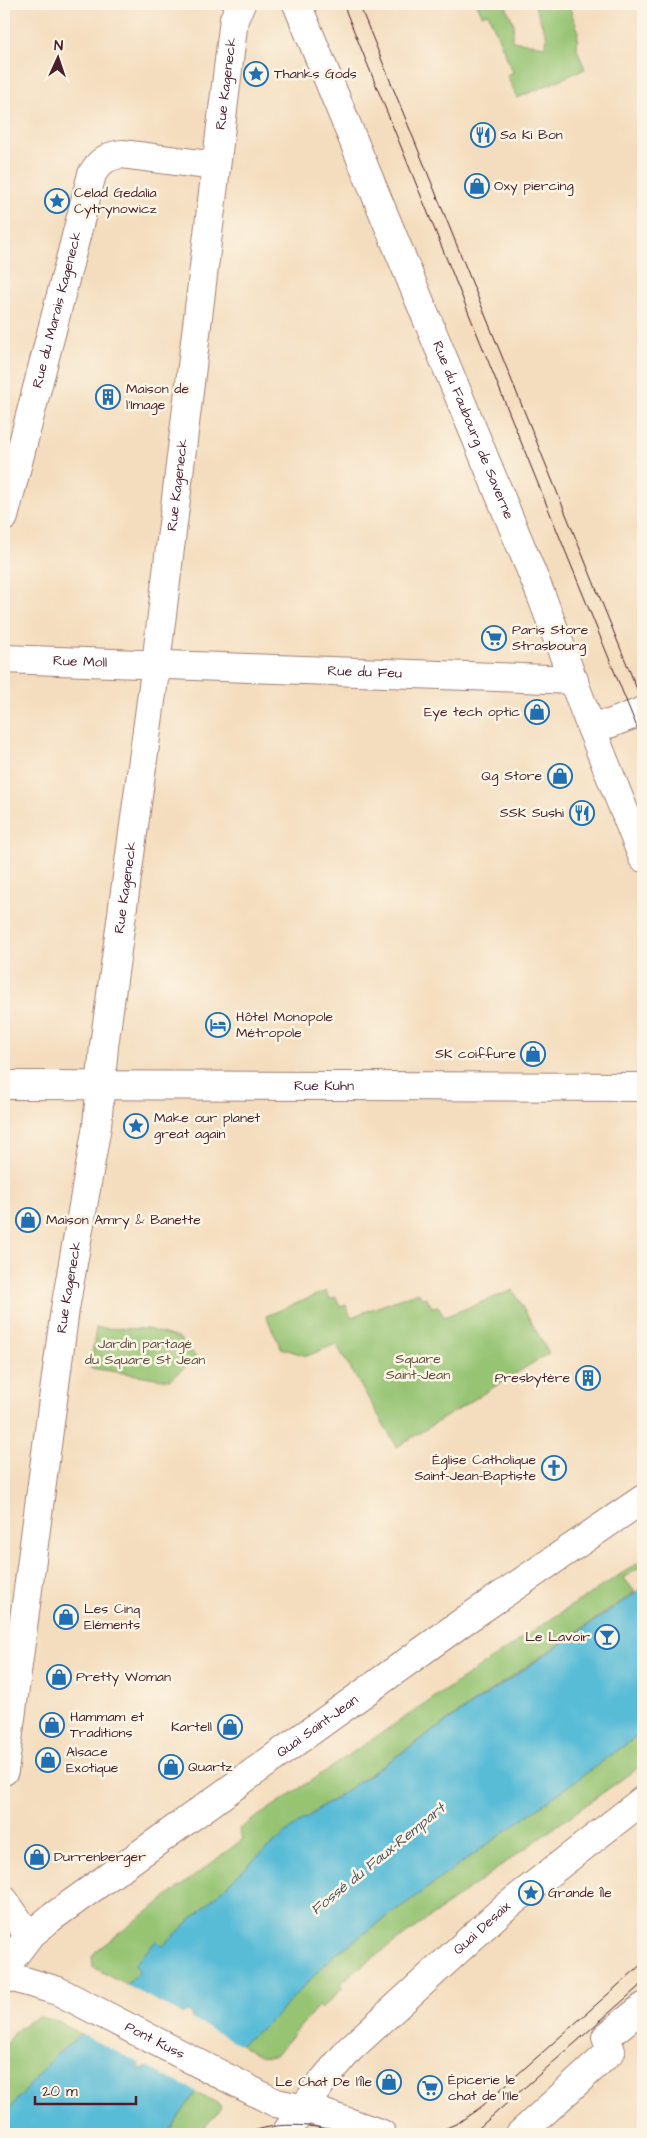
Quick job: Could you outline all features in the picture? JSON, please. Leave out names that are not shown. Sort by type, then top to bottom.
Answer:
[{"type":"street","name":"Rue Kageneck","points":[[4,1771],[65,1309],[97,1126],[104,1046],[156,664],[234,19],[240,4]]},
{"type":"street","name":"Rue du Faubourg de Saverne","points":[[297,4],[541,595],[643,858]]},
{"type":"street","name":"Rue du Marais Kageneck","points":[[4,517],[92,174],[100,162],[110,156],[122,154],[216,166]]},
{"type":"street","name":"Rue Moll","points":[[4,659],[156,664]]},
{"type":"street","name":"Rue du Feu","points":[[156,664],[574,680]]},
{"type":"street","points":[[590,725],[610,724],[643,711]]},
{"type":"street","name":"Rue Kuhn","points":[[4,1085],[643,1087]]},
{"type":"street","name":"Quai Saint-Jean","points":[[4,1969],[29,1936],[464,1621],[643,1499]]},
{"type":"street","name":"Quai Desaix","points":[[285,2134],[322,2082],[349,2065],[387,2025],[396,2006],[502,1910],[643,1800]]},
{"type":"street","points":[[4,1900],[29,1936]]},
{"type":"street","name":"Pont Kuss","points":[[4,1975],[58,1992],[76,2000],[276,2103],[319,2112],[382,2134]]},
{"type":"street","points":[[520,2134],[611,2052],[606,2037],[643,2007]]},
{"type":"green space","points":[[477,4],[505,4],[514,24],[512,41],[545,46],[547,37],[534,4],[568,4],[578,30],[577,49],[585,69],[517,98],[507,75],[513,72],[488,13],[482,15]]},
{"type":"green space","name":"Square Saint-Jean","points":[[513,1290],[549,1353],[397,1447],[336,1344],[307,1356],[281,1348],[266,1316],[326,1291],[330,1299],[336,1297],[340,1307],[346,1305],[351,1317],[418,1292],[422,1298],[426,1297],[432,1307],[438,1306],[444,1317]]},
{"type":"green space","name":"Jardin partagé du Square St Jean","points":[[96,1328],[148,1329],[179,1338],[196,1357],[170,1380],[90,1368]]},
{"type":"green space","points":[[643,1560],[643,1565],[624,1578],[635,1592],[296,1825],[256,1858],[163,1946],[157,1940],[134,1965],[141,1970],[126,1985],[93,1967],[92,1957],[96,1951],[243,1839],[239,1829],[560,1613]]},
{"type":"green space","points":[[643,1732],[643,1764],[352,1973],[340,1985],[343,1988],[321,2009],[318,2006],[276,2055],[271,2057],[262,2056],[240,2045],[271,2021],[333,1956]]},
{"type":"green space","points":[[39,2017],[58,2021],[81,2034],[54,2057],[4,2115],[3,2065],[6,2045],[17,2030]]},
{"type":"green space","points":[[195,2093],[219,2103],[221,2108],[199,2134],[167,2134]]},
{"type":"water","name":"Fossé du Faux-Rempart","points":[[643,1588],[643,1732],[333,1956],[271,2021],[240,2045],[195,2093],[167,2134],[4,2134],[4,2115],[54,2057],[81,2034],[140,1971],[134,1965],[157,1940],[163,1946],[256,1858],[296,1825]],"holes":[[[188,2011],[192,2014],[192,2019],[147,2068],[140,2069],[139,2061],[184,2012]]]},
{"type":"pier","points":[[124,1984],[184,2015],[141,2064],[79,2033]]},
{"type":"pier","points":[[189,2018],[243,2046],[198,2092],[145,2066]]},
{"type":"tram line","points":[[343,4],[643,742]]},
{"type":"tram line","points":[[359,4],[643,704]]},
{"type":"tram line","points":[[433,2134],[458,2123],[481,2107],[643,1963]]},
{"type":"tram line","points":[[472,2134],[643,1983]]},
{"type":"tram line","points":[[245,2134],[259,2129],[286,2125],[299,2125],[354,2134]]},
{"type":"place","name":"Thanks Gods","points":[[256,74]]},
{"type":"place","name":"Sa Ki Bon","points":[[483,135]]},
{"type":"place","name":"Oxy piercing","points":[[477,186]]},
{"type":"place","name":"Celad Gedalia Cytrynowicz","points":[[57,201]]},
{"type":"place","name":"Maison de l'Image","points":[[108,397]]},
{"type":"place","name":"Paris Store Strasbourg","points":[[494,638]]},
{"type":"place","name":"Eye tech optic","points":[[537,712]]},
{"type":"place","name":"Qg Store","points":[[560,776]]},
{"type":"place","name":"SSK Sushi","points":[[582,813]]},
{"type":"place","name":"Hôtel Monopole Métropole","points":[[218,1025]]},
{"type":"place","name":"SK coiffure","points":[[533,1054]]},
{"type":"place","name":"Make our planet great again","points":[[136,1126]]},
{"type":"place","name":"Maison Amry & Banette","points":[[28,1220]]},
{"type":"place","name":"Presbytère","points":[[588,1378]]},
{"type":"place","name":"Église Catholique Saint-Jean-Baptiste","points":[[554,1468]]},
{"type":"place","name":"Les Cinq Eléments","points":[[66,1617]]},
{"type":"place","name":"Le Lavoir","points":[[607,1637]]},
{"type":"place","name":"Pretty Woman","points":[[59,1677]]},
{"type":"place","name":"Hammam et Traditions","points":[[52,1725]]},
{"type":"place","name":"Kartell","points":[[230,1727]]},
{"type":"place","name":"Alsace Exotique","points":[[48,1760]]},
{"type":"place","name":"Quartz","points":[[171,1767]]},
{"type":"place","name":"Durrenberger","points":[[37,1857]]},
{"type":"place","name":"Grande Île","points":[[531,1893]]},
{"type":"place","name":"Le Chat De l'Île","points":[[389,2082]]},
{"type":"place","name":"Épicerie le chat de l'Ile","points":[[430,2088]]}]
